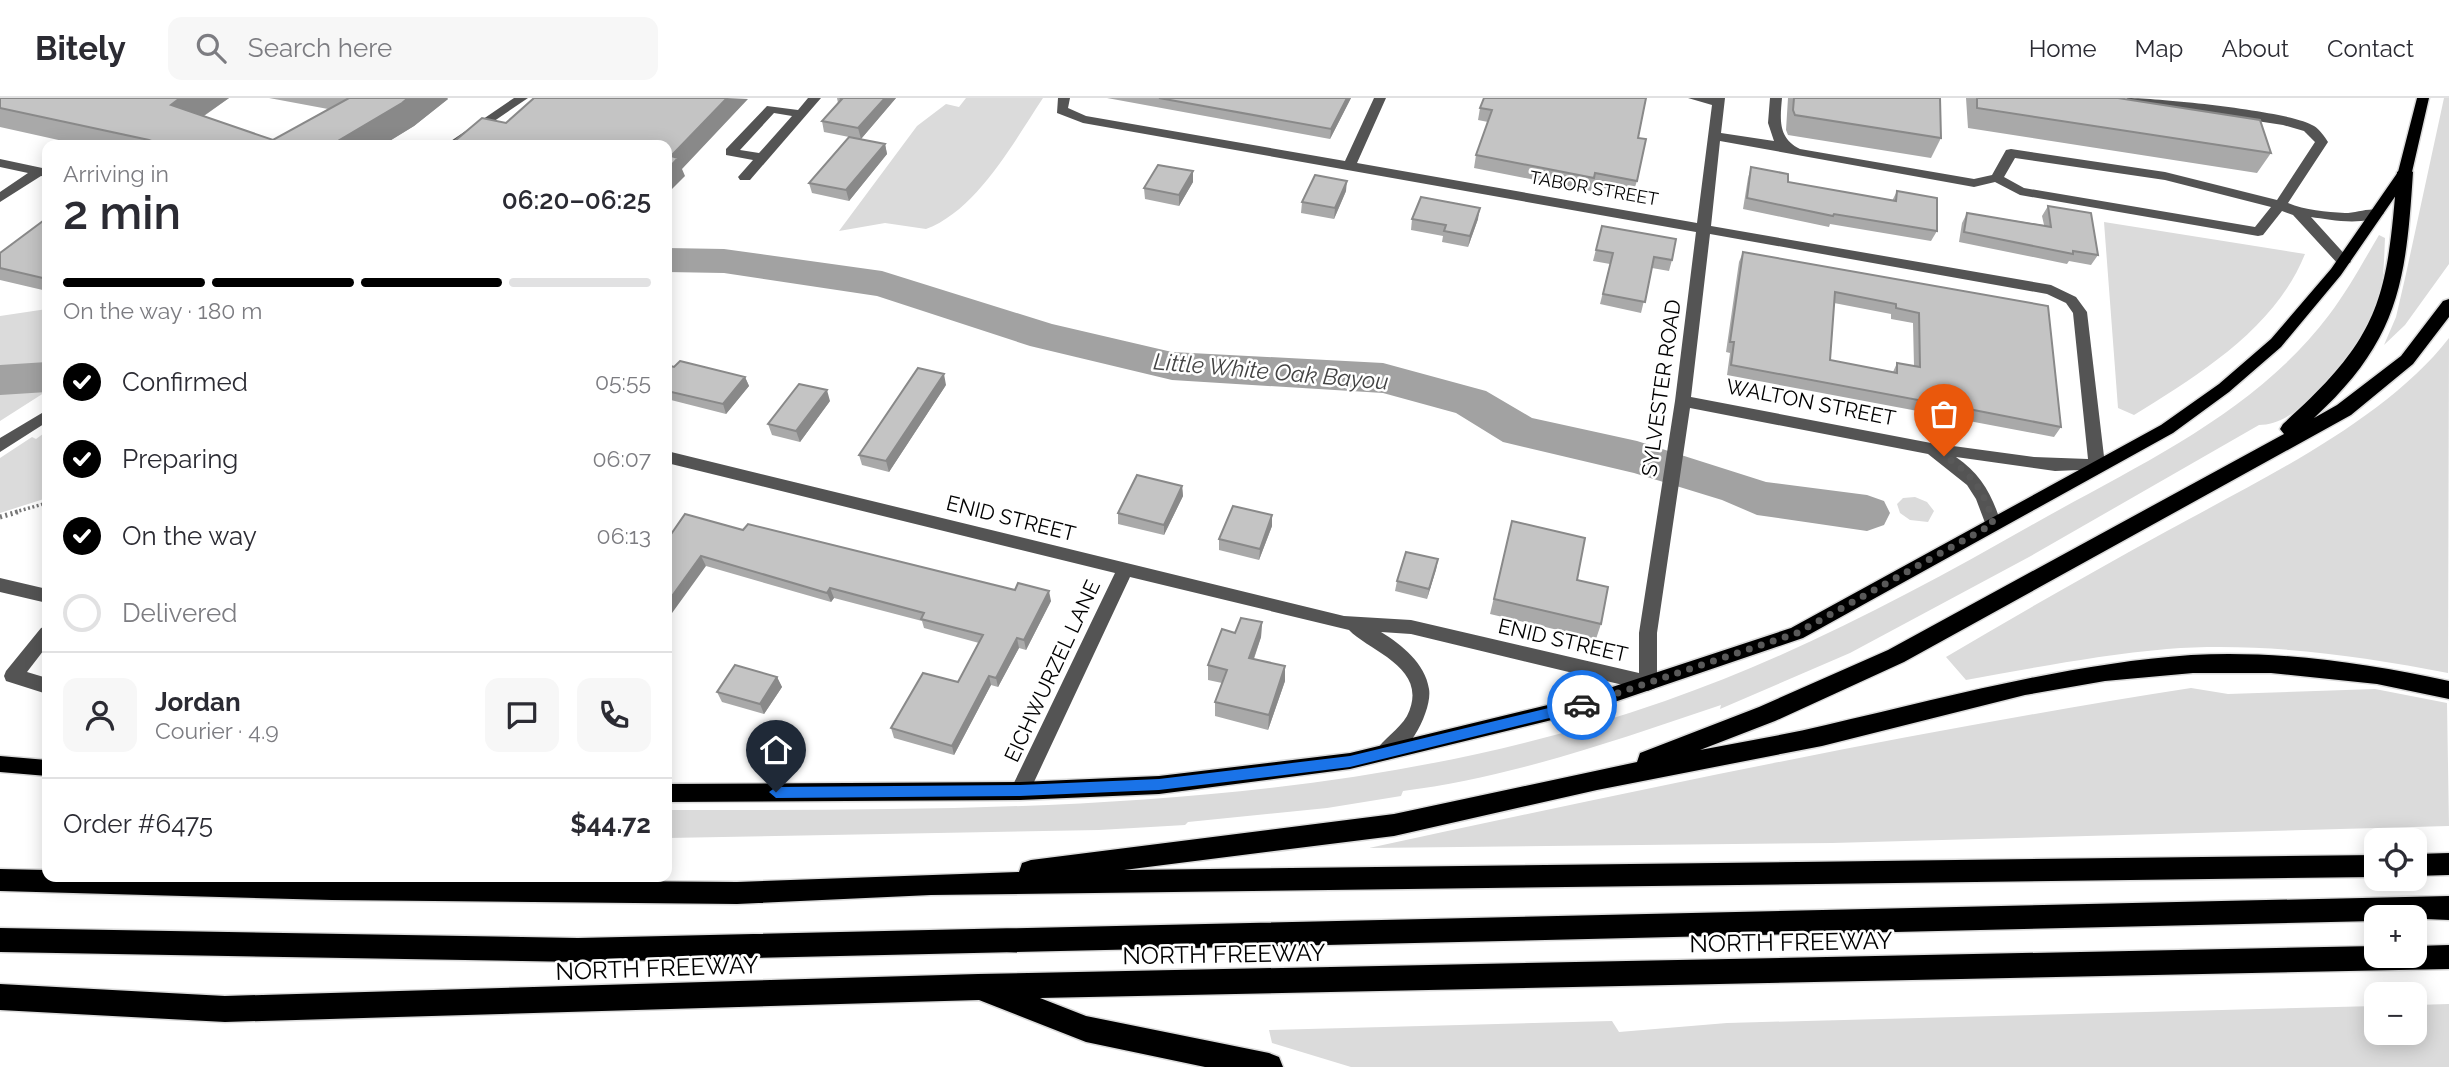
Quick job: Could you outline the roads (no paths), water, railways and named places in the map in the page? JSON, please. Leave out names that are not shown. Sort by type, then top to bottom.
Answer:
[{"type":"highway","points":[[2257,457],[2331,393],[2357,364],[2378,334],[2399,259],[2405,172]]},
{"type":"highway","points":[[1597,780],[1767,714],[1896,656],[2344,410],[2407,360],[2449,305]]},
{"type":"highway","points":[[931,884],[1394,825],[1597,780],[1822,736],[2025,686],[2105,672],[2193,664],[2271,664],[2377,676],[2449,691]]},
{"type":"highway","points":[[2427,864],[2449,864]]},
{"type":"highway","points":[[74,882],[332,889],[723,893],[931,884],[2364,866]]},
{"type":"highway","points":[[0,880],[42,881]]},
{"type":"highway","name":"NORTH FREEWAY","points":[[0,940],[579,950],[2449,908]]},
{"type":"highway","name":"NORTH FREEWAY","points":[[0,997],[225,1009],[978,987],[2449,957]]},
{"type":"highway","points":[[978,987],[1086,1029],[1269,1067]]},
{"type":"main road","points":[[672,793],[1020,791],[1159,785],[1350,761],[1585,704],[1797,633],[2166,429],[2224,388],[2276,343],[2344,261],[2377,213],[2405,172],[2423,98]]},
{"type":"main road","points":[[0,764],[42,768]]},
{"type":"street","points":[[494,98],[518,100]]},
{"type":"street","points":[[744,177],[815,98]]},
{"type":"street","points":[[1350,164],[1380,98]]},
{"type":"street","points":[[1694,98],[1719,100]]},
{"type":"street","points":[[1776,98],[1773,129],[1783,146]]},
{"type":"street","points":[[1714,136],[1783,146],[1797,152],[1974,183],[1997,178],[2020,191],[2258,232],[2280,205],[2322,142],[2309,128],[2284,121],[2132,98]]},
{"type":"street","points":[[458,140],[518,100]]},
{"type":"street","name":"SYLVESTER ROAD","points":[[1648,683],[1648,633],[1683,401],[1719,100]]},
{"type":"street","name":"TABOR STREET","points":[[1062,104],[1083,118],[2051,290],[2078,307],[2097,465]]},
{"type":"street","points":[[762,158],[731,152],[771,109],[800,114]]},
{"type":"street","points":[[1997,178],[2011,153],[2165,176],[2298,212],[2347,217],[2377,213]]},
{"type":"street","points":[[0,163],[42,172]]},
{"type":"street","points":[[0,198],[42,173]]},
{"type":"street","points":[[2298,212],[2344,261]]},
{"type":"street","name":"WALTON STREET","points":[[1683,401],[1931,449],[1965,451],[2065,468],[2097,465]]},
{"type":"street","points":[[0,446],[42,418]]},
{"type":"street","name":"WALTON STREET","points":[[1931,449],[1957,464],[1982,489],[1993,524]]},
{"type":"street","name":"ENID STREET","points":[[672,459],[1344,623],[1411,627],[1648,683]]},
{"type":"street","name":"EICHWURZEL LANE","points":[[1020,791],[1125,570]]},
{"type":"street","points":[[0,585],[42,595]]},
{"type":"street","name":"ENID STREET","points":[[1344,623],[1389,644],[1410,668],[1419,685],[1418,714],[1406,732],[1385,753]]},
{"type":"street","points":[[42,639],[13,676],[42,685]]},
{"type":"waterway","name":"Little White Oak Bayou","points":[[672,260],[724,261],[882,284],[1045,336],[1172,366],[1383,378],[1471,402],[1519,431],[1637,457],[1738,488],[1757,498],[1867,513]]},
{"type":"waterway","name":"Little White Oak Bayou","points":[[0,380],[42,377]]}]
